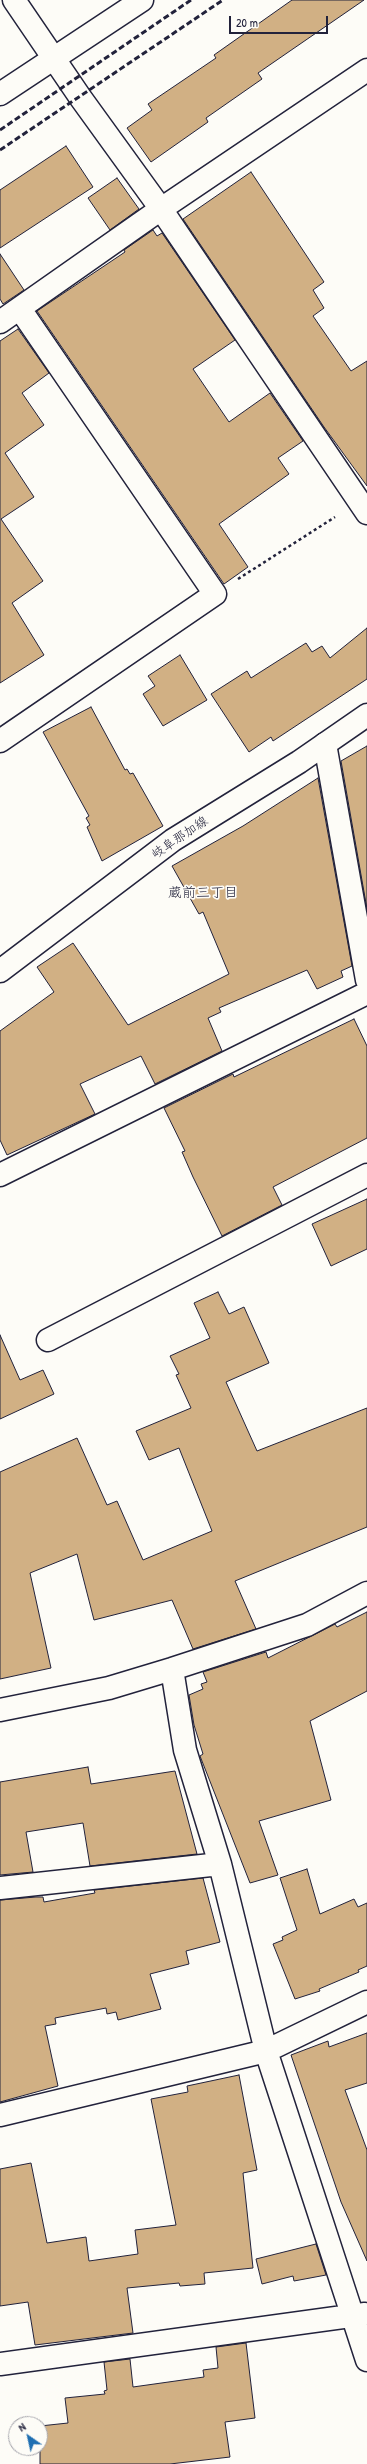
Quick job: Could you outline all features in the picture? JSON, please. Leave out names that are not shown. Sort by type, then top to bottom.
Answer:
[{"type":"street","points":[[14,0],[54,60],[161,209],[363,507]]},
{"type":"street","points":[[0,94],[54,60],[142,0]]},
{"type":"street","points":[[0,322],[161,209],[367,70]]},
{"type":"street","points":[[0,741],[215,594],[20,309]]},
{"type":"street","name":"岐阜那加線","points":[[0,971],[173,840],[325,744],[367,715]]},
{"type":"street","points":[[325,744],[367,980]]},
{"type":"street","points":[[0,1175],[367,993]]},
{"type":"street","points":[[48,1340],[367,1175]]},
{"type":"street","points":[[0,1710],[109,1688],[172,1669],[307,1625],[367,1593]]},
{"type":"street","points":[[172,1669],[185,1750],[220,1864],[266,2050],[360,2315],[367,2360]]},
{"type":"street","points":[[0,1888],[220,1864]]},
{"type":"street","points":[[0,2115],[266,2050],[367,2002]]},
{"type":"street","points":[[0,2364],[360,2315]]},
{"type":"path","points":[[215,594],[363,507]]},
{"type":"building","points":[[292,0],[364,0],[258,73],[262,79],[206,118],[208,122],[151,162],[127,128],[152,110],[148,104],[216,58],[214,55]]},
{"type":"building","points":[[66,146],[93,187],[0,248],[0,190]]},
{"type":"building","points":[[251,172],[324,282],[313,290],[324,308],[313,316],[351,371],[367,361],[367,486],[324,427],[183,219]]},
{"type":"building","points":[[117,178],[139,209],[110,230],[88,198]]},
{"type":"building","points":[[153,230],[157,236],[162,233],[235,340],[193,369],[229,422],[270,393],[303,441],[278,458],[289,474],[219,524],[248,567],[224,584],[37,311],[125,252],[124,250]]},
{"type":"building","points":[[0,254],[24,290],[3,304],[0,299]]},
{"type":"building","points":[[18,329],[49,373],[22,393],[44,425],[5,453],[34,497],[1,519],[43,581],[12,603],[44,655],[0,683],[0,341]]},
{"type":"building","points":[[367,628],[367,679],[273,741],[271,737],[249,752],[211,694],[247,671],[251,678],[306,643],[312,652],[322,646],[330,658]]},
{"type":"building","points":[[180,655],[207,700],[163,726],[143,694],[155,686],[148,676]]},
{"type":"building","points":[[91,707],[125,770],[127,769],[130,774],[133,773],[163,826],[102,861],[87,827],[90,825],[86,818],[89,816],[43,732]]},
{"type":"building","points":[[367,746],[367,909],[341,761]]},
{"type":"building","points":[[318,778],[352,966],[341,971],[343,977],[317,989],[307,970],[219,1008],[221,1012],[208,1018],[222,1051],[155,1084],[141,1056],[80,1084],[95,1114],[7,1155],[0,1140],[0,1031],[54,992],[37,967],[73,943],[128,1025],[229,974],[203,912],[199,914],[172,866],[243,826]]},
{"type":"building","points":[[354,1019],[367,1046],[367,1138],[273,1187],[282,1205],[222,1236],[193,1177],[182,1152],[185,1151],[164,1108],[233,1074],[234,1077]]},
{"type":"building","points":[[367,1199],[367,1249],[331,1266],[312,1224]]},
{"type":"building","points":[[218,1292],[229,1314],[244,1307],[269,1363],[226,1382],[257,1451],[367,1408],[367,1527],[235,1581],[256,1629],[193,1649],[172,1600],[94,1620],[77,1554],[30,1573],[51,1668],[0,1679],[0,1472],[77,1438],[107,1505],[117,1501],[143,1560],[212,1531],[179,1448],[149,1460],[136,1431],[191,1408],[176,1375],[179,1374],[170,1356],[210,1338],[194,1303]]},
{"type":"building","points":[[0,1335],[20,1380],[43,1370],[54,1394],[0,1419]]},
{"type":"building","points":[[367,1612],[367,1691],[310,1721],[331,1800],[259,1821],[278,1875],[250,1883],[200,1756],[203,1754],[194,1725],[189,1695],[203,1689],[201,1684],[207,1682],[203,1672],[266,1652],[268,1658],[335,1624],[337,1627]]},
{"type":"building","points":[[88,1767],[91,1784],[175,1771],[197,1854],[90,1866],[83,1823],[26,1832],[33,1872],[0,1875],[0,1782]]},
{"type":"building","points":[[307,1869],[320,1914],[354,1899],[358,1907],[367,1903],[367,1966],[358,1970],[359,1972],[319,1989],[320,1991],[295,1999],[273,1944],[283,1940],[282,1937],[297,1930],[280,1878]]},
{"type":"building","points":[[203,1878],[220,1942],[186,1951],[189,1964],[150,1974],[161,2009],[118,2020],[116,2012],[107,2014],[106,2008],[55,2018],[56,2024],[45,2026],[58,2086],[0,2102],[0,1900],[43,1897],[44,1902],[95,1893],[94,1890]]},
{"type":"building","points":[[367,2033],[367,2083],[345,2090],[367,2150],[367,2261],[341,2202],[291,2055],[328,2041],[329,2047]]},
{"type":"building","points":[[239,2075],[257,2170],[243,2173],[253,2268],[204,2273],[205,2284],[180,2286],[179,2283],[127,2288],[133,2333],[35,2345],[28,2302],[0,2306],[0,2169],[31,2163],[47,2243],[86,2237],[89,2261],[138,2254],[135,2230],[176,2225],[151,2099],[188,2092],[187,2086]]},
{"type":"building","points":[[316,2244],[326,2275],[294,2281],[293,2276],[262,2284],[256,2259]]},
{"type":"building","points":[[246,2343],[255,2418],[225,2422],[230,2457],[170,2464],[40,2464],[40,2456],[48,2456],[48,2425],[68,2423],[65,2398],[105,2394],[104,2391],[107,2390],[104,2362],[130,2359],[133,2387],[204,2377],[203,2370],[218,2368],[216,2347]]},
{"type":"railway","points":[[0,130],[191,0]]},
{"type":"railway","points":[[0,150],[223,0]]},
{"type":"district","name":"蔵前三丁目","points":[[203,893]]}]
